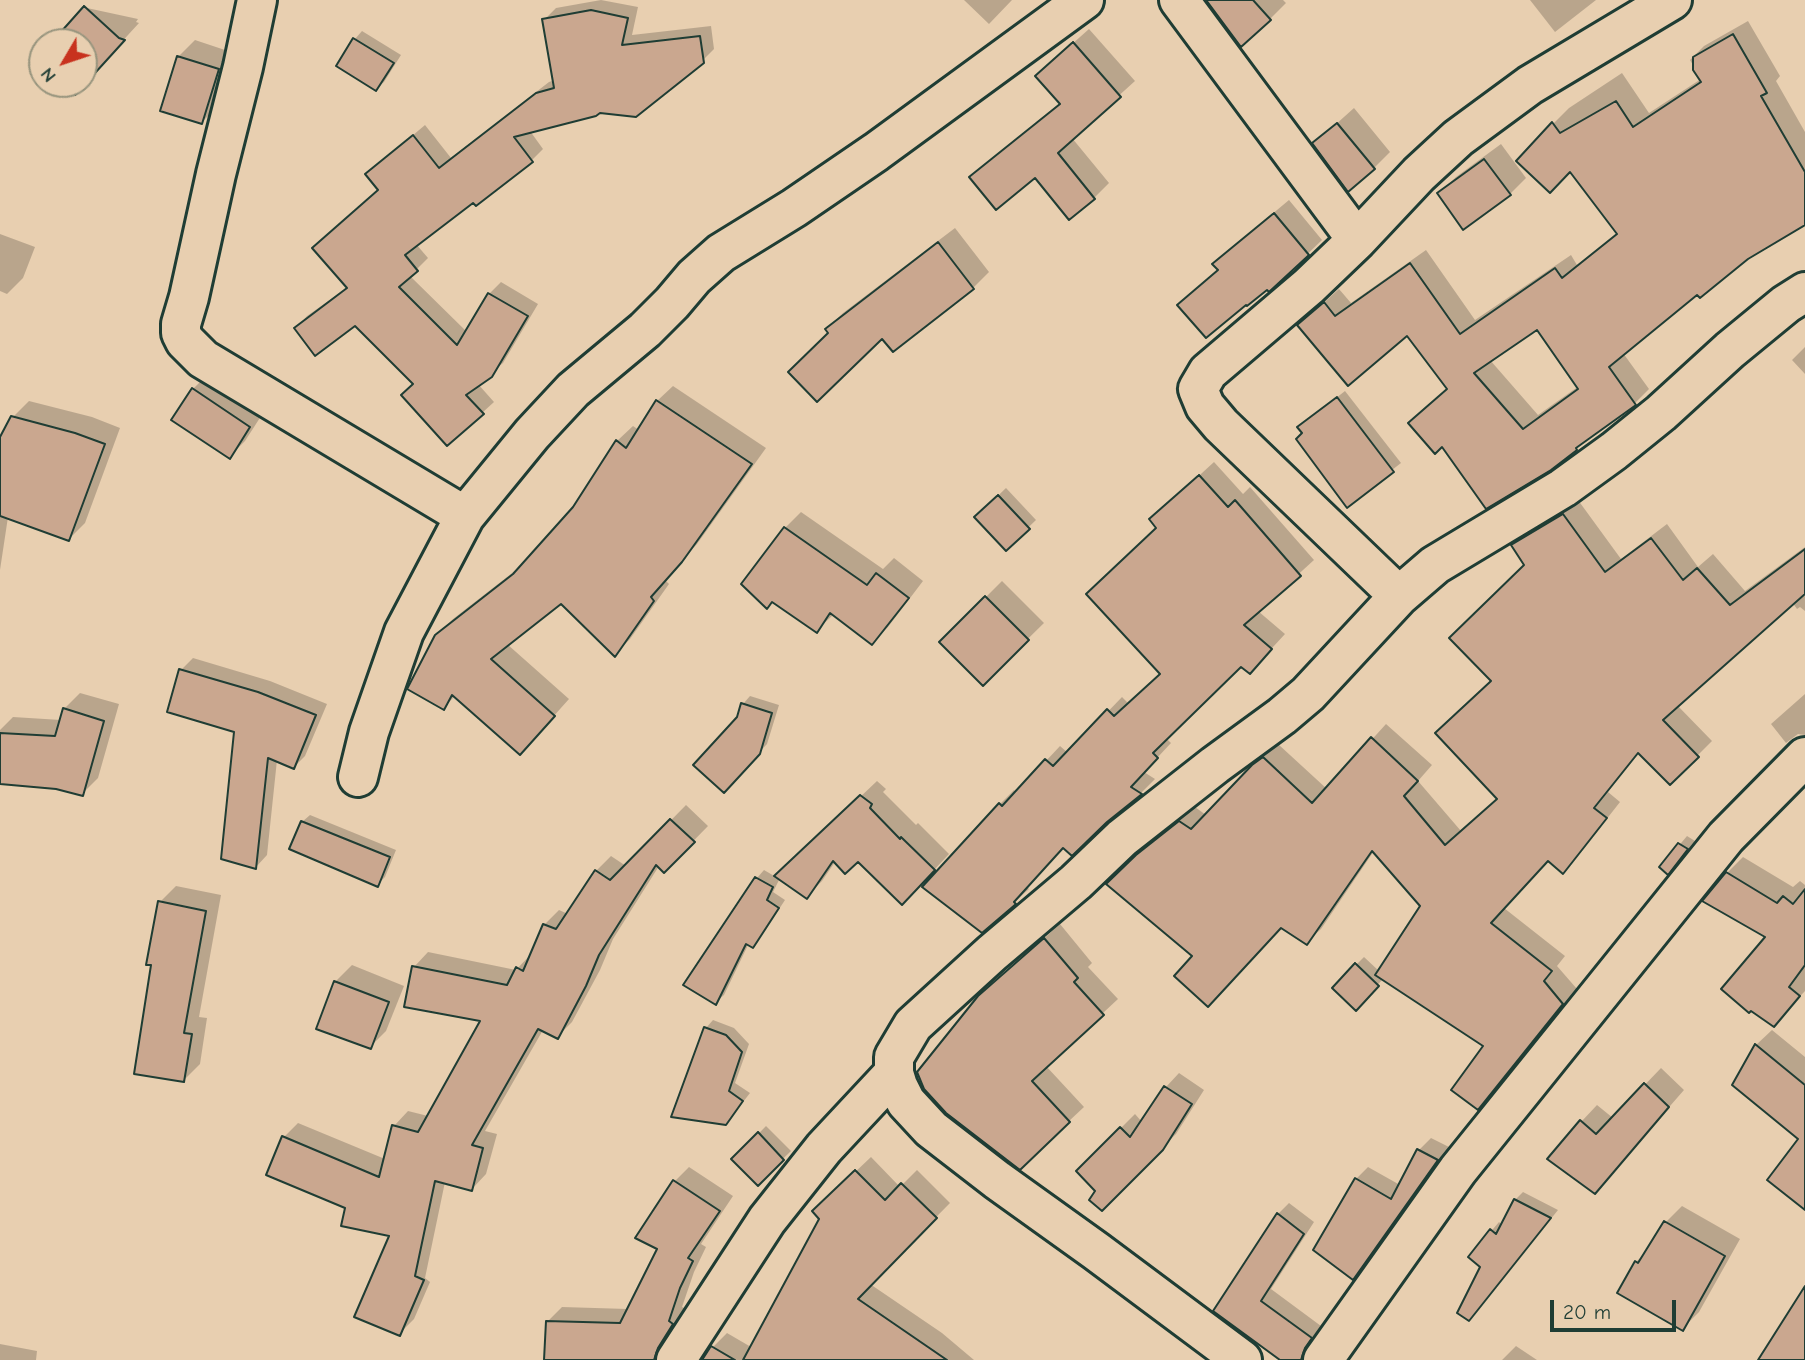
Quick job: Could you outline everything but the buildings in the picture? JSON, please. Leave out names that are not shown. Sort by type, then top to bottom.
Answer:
[{"type":"street","points":[[257,0],[181,333],[185,341],[204,359],[465,516]]},
{"type":"street","points":[[358,777],[369,732],[404,632],[465,516],[532,434],[573,390],[645,330],[694,277],[721,253],[794,208],[876,152],[1084,0]]},
{"type":"street","points":[[1179,0],[1357,240]]},
{"type":"street","points":[[1399,596],[1221,425],[1205,406],[1198,389],[1208,372],[1309,286],[1458,138],[1530,85],[1672,0]]},
{"type":"street","points":[[1242,1360],[930,1129],[906,1102],[894,1073],[894,1057],[913,1025],[1122,838],[1308,694],[1399,596],[1435,565],[1563,488],[1614,451],[1730,349],[1805,292]]},
{"type":"street","points":[[1323,1360],[1458,1170],[1726,837],[1805,757]]},
{"type":"street","points":[[676,1360],[768,1220],[824,1148],[894,1073]]}]
